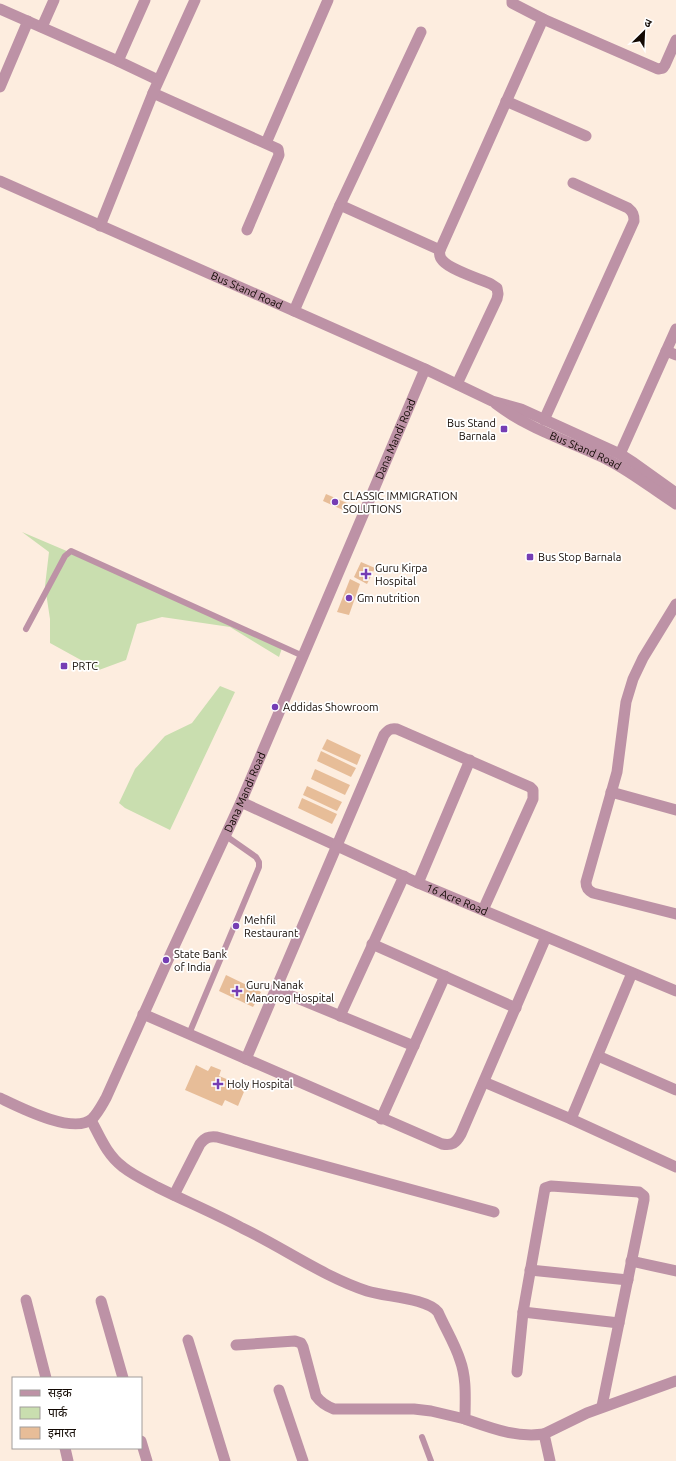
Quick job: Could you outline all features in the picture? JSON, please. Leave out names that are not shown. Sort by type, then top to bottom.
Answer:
[{"type":"street","points":[[42,27],[54,0]]},
{"type":"street","points":[[118,61],[145,0]]},
{"type":"street","points":[[100,226],[158,80],[195,0]]},
{"type":"street","points":[[266,142],[328,0]]},
{"type":"street","points":[[512,0],[513,4],[544,19],[658,69],[663,68],[676,40]]},
{"type":"street","points":[[0,9],[158,80]]},
{"type":"street","points":[[457,384],[498,294],[497,288],[491,284],[449,266],[439,255],[440,250],[544,19]]},
{"type":"street","points":[[0,88],[28,21]]},
{"type":"street","points":[[294,312],[340,205],[421,32]]},
{"type":"street","points":[[153,93],[266,142],[278,149],[280,152],[279,155],[247,230]]},
{"type":"street","points":[[506,101],[586,136]]},
{"type":"street","name":"Bus Stand Road","points":[[0,181],[457,384],[492,401],[519,419],[609,461],[676,504]]},
{"type":"street","points":[[544,420],[634,221],[634,215],[628,208],[573,183]]},
{"type":"street","points":[[340,205],[440,250]]},
{"type":"street","points":[[620,454],[671,353],[676,329]]},
{"type":"street","name":"Dana Mandi Road","points":[[91,1120],[106,1098],[143,1014],[226,836],[425,369]]},
{"type":"street","name":"Bus Stand Road","points":[[492,401],[521,409],[620,454],[676,493]]},
{"type":"street","points":[[676,604],[643,658],[633,679],[626,702],[617,772],[586,882],[586,887],[593,893],[676,914]]},
{"type":"street","points":[[246,1059],[384,735],[392,728],[470,760],[530,787],[533,790],[534,795],[530,806],[483,910]]},
{"type":"street","points":[[418,883],[470,760]]},
{"type":"street","points":[[611,792],[676,810]]},
{"type":"street","name":"16 Acre Road","points":[[241,802],[337,844],[418,883],[676,991]]},
{"type":"street","points":[[340,1016],[404,876]]},
{"type":"street","points":[[143,1014],[381,1119],[442,1144],[450,1145],[456,1142],[461,1134],[546,937]]},
{"type":"street","points":[[372,944],[516,1008]]},
{"type":"street","points":[[571,1119],[632,973]]},
{"type":"street","points":[[381,1119],[445,976]]},
{"type":"street","points":[[275,989],[414,1046]]},
{"type":"street","points":[[598,1056],[676,1090]]},
{"type":"street","points":[[484,1082],[571,1119],[676,1167]]},
{"type":"street","points":[[0,1098],[50,1120],[61,1123],[78,1124],[91,1120],[107,1151],[114,1160],[137,1176],[243,1228],[325,1273],[345,1282],[367,1291],[424,1303],[434,1308],[438,1312],[460,1361],[464,1376],[465,1419]]},
{"type":"street","points":[[174,1195],[200,1144],[205,1138],[217,1136],[494,1212]]},
{"type":"street","points":[[517,1372],[523,1312],[545,1188],[551,1186],[636,1192],[642,1194],[644,1196],[644,1200],[602,1406]]},
{"type":"street","points":[[632,1261],[676,1271]]},
{"type":"street","points":[[530,1270],[628,1280]]},
{"type":"street","points":[[26,1300],[46,1377]]},
{"type":"street","points":[[102,1301],[123,1377]]},
{"type":"street","points":[[523,1312],[620,1323]]},
{"type":"street","points":[[188,1340],[225,1461]]},
{"type":"street","points":[[236,1345],[295,1341],[301,1343],[316,1396],[320,1402],[334,1409],[414,1409],[431,1411],[465,1419],[519,1435],[532,1436],[544,1434],[602,1406],[676,1381]]},
{"type":"street","points":[[279,1390],[303,1461]]},
{"type":"street","points":[[544,1434],[550,1461]]},
{"type":"street","points":[[142,1444],[147,1461]]},
{"type":"street","points":[[65,1449],[68,1461]]},
{"type":"lane","points":[[26,629],[65,556],[71,551],[303,656]]},
{"type":"lane","points":[[189,1034],[259,868],[259,862],[256,858],[226,836]]},
{"type":"lane","points":[[422,1436],[431,1461]]},
{"type":"green space","points":[[22,532],[283,645],[279,657],[230,627],[162,617],[137,624],[126,660],[99,670],[50,643],[50,619],[45,586],[49,552]]},
{"type":"green space","points":[[220,686],[235,692],[170,830],[125,808],[119,803],[135,769],[165,736],[192,723]]},
{"type":"building","name":"CLASSIC IMMIGRATION SOLUTIONS","points":[[326,494],[347,503],[343,510],[323,501]]},
{"type":"building","points":[[361,562],[375,568],[367,584],[354,577]]},
{"type":"building","name":"Gm nutrition","points":[[350,579],[360,584],[349,615],[337,612]]},
{"type":"building","points":[[327,739],[361,755],[357,765],[322,749]]},
{"type":"building","points":[[321,751],[356,768],[351,777],[317,761]]},
{"type":"building","points":[[315,769],[350,785],[345,795],[311,779]]},
{"type":"building","points":[[307,786],[342,802],[337,811],[303,795]]},
{"type":"building","points":[[302,798],[337,814],[332,824],[298,808]]},
{"type":"building","points":[[226,975],[261,992],[253,1007],[219,991]]},
{"type":"building","points":[[196,1065],[208,1071],[211,1066],[221,1070],[219,1076],[246,1087],[238,1106],[225,1100],[222,1106],[185,1090]]},
{"type":"place","name":"Bus Stand Barnala","points":[[504,429]]},
{"type":"place","name":"CLASSIC IMMIGRATION SOLUTIONS","points":[[335,502]]},
{"type":"place","name":"Bus Stop Barnala","points":[[530,557]]},
{"type":"place","name":"Guru Kirpa Hospital","points":[[366,574]]},
{"type":"place","name":"Gm nutrition","points":[[349,598]]},
{"type":"place","name":"PRTC","points":[[64,666]]},
{"type":"place","name":"Addidas Showroom","points":[[275,707]]},
{"type":"place","name":"Mehfil Restaurant","points":[[236,926]]},
{"type":"place","name":"State Bank of India","points":[[166,960]]},
{"type":"place","name":"Guru Nanak Manorog Hospital","points":[[237,991]]},
{"type":"place","name":"Holy Hospital","points":[[218,1084]]}]
